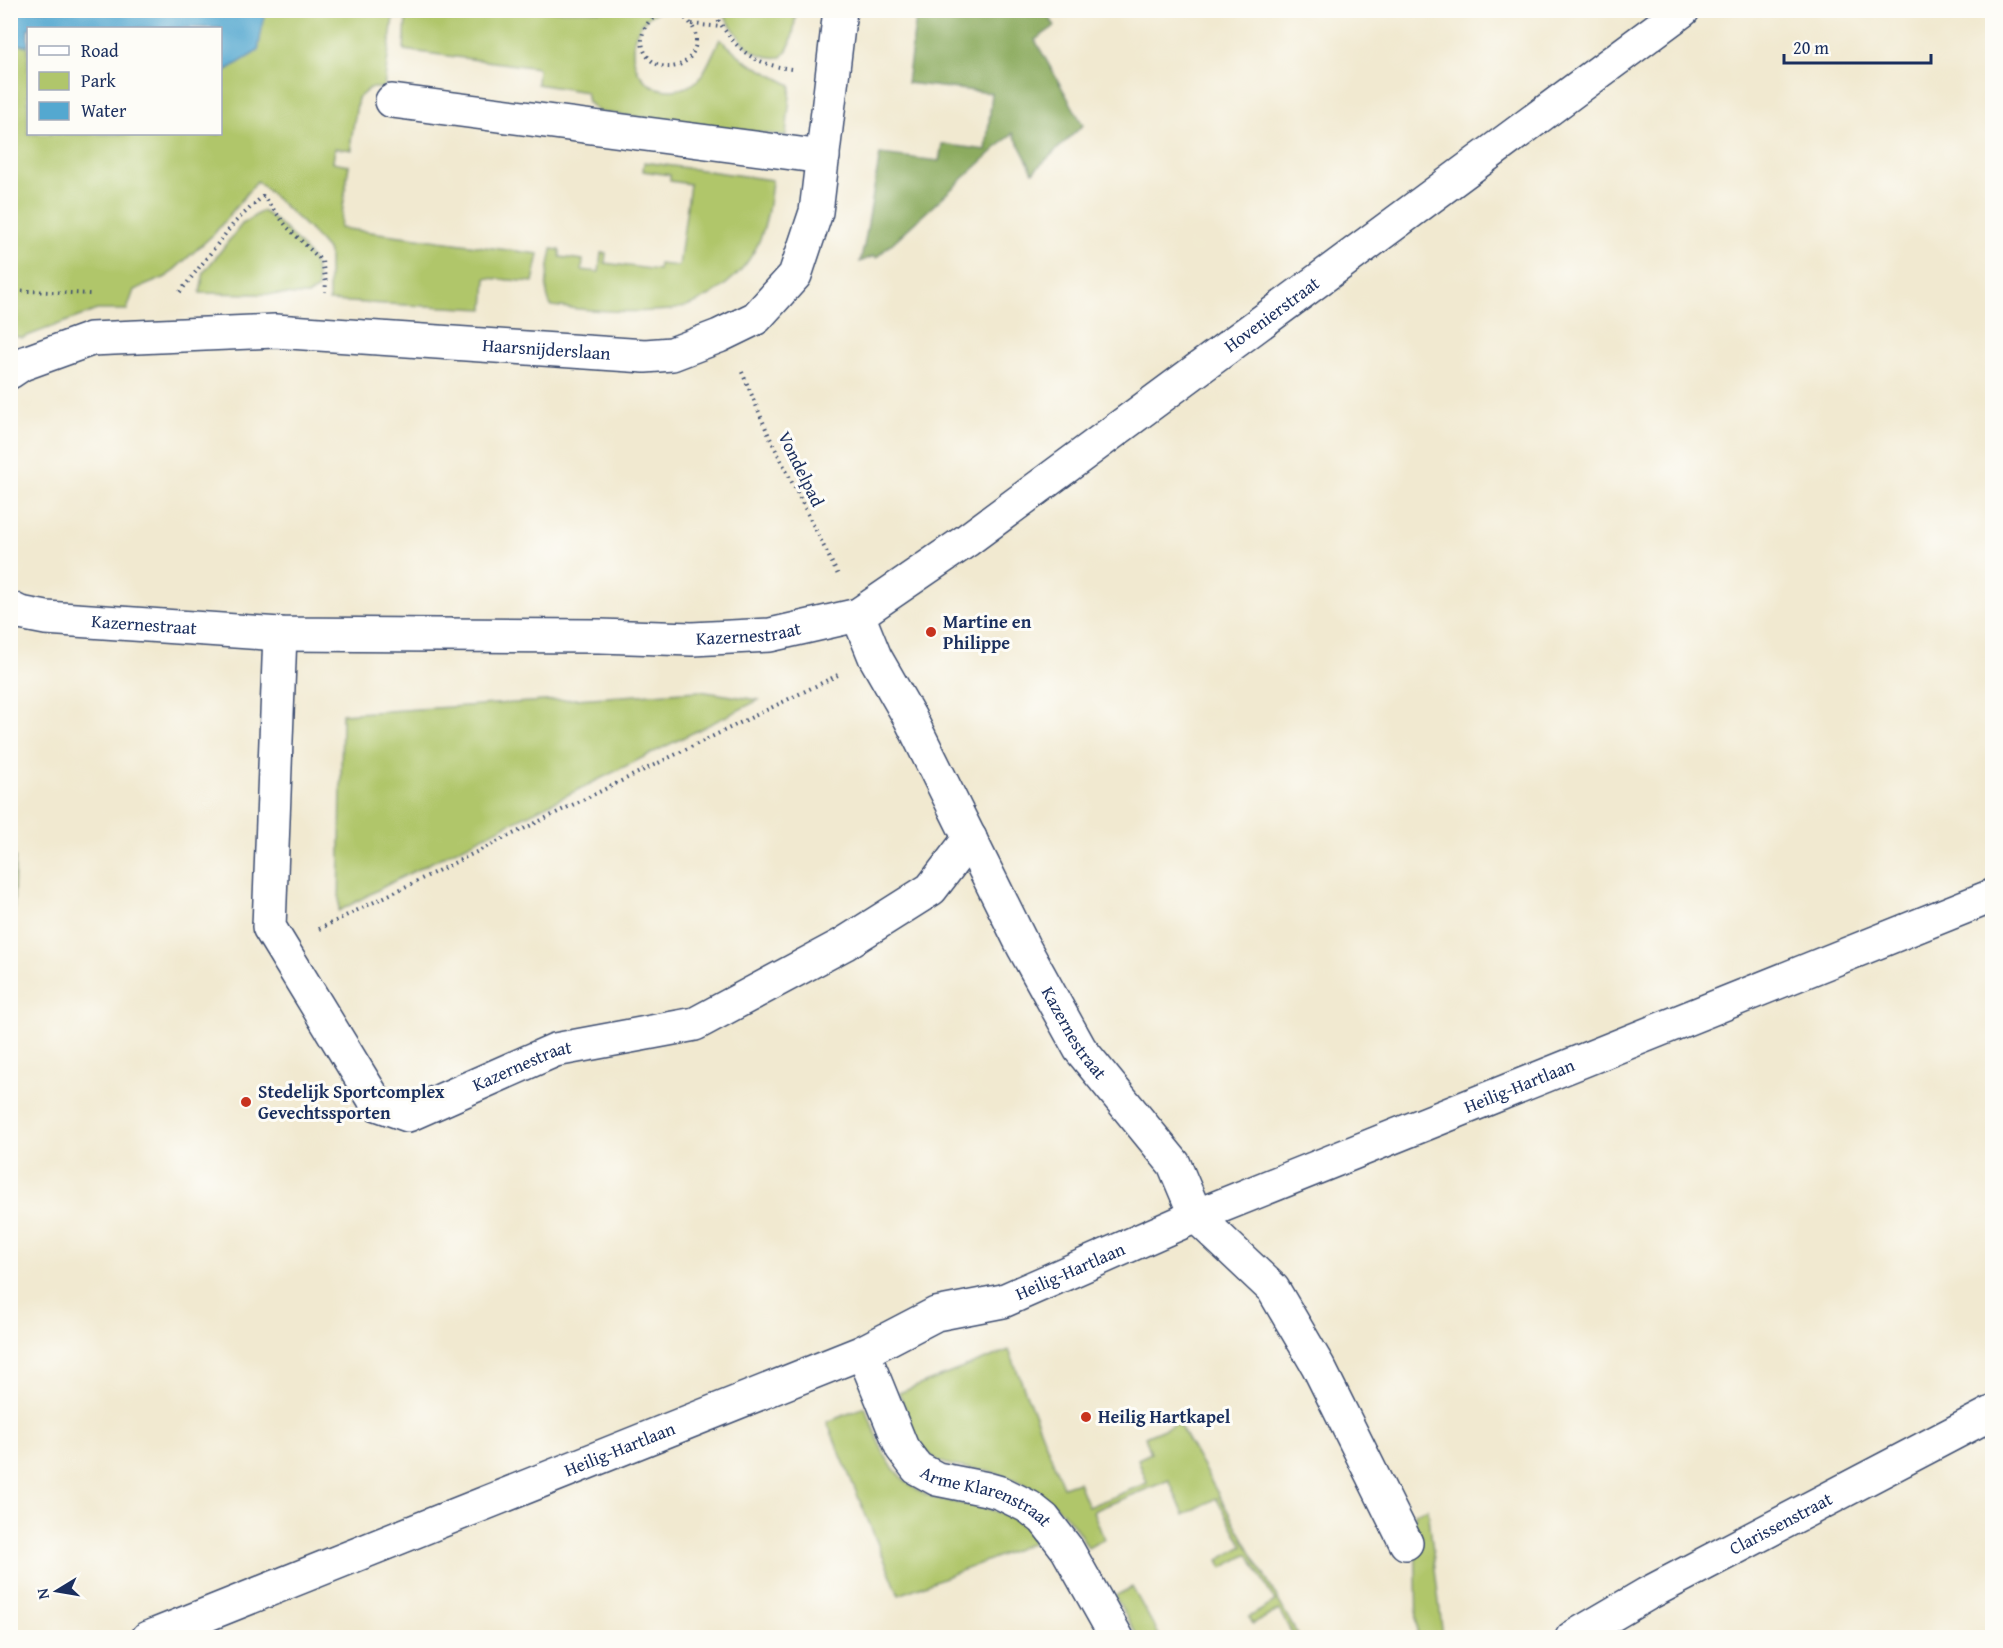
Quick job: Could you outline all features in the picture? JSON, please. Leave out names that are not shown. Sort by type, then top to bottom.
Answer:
[{"type":"street","name":"Haarsnijderslaan","points":[[10,372],[22,364],[92,339],[275,331],[645,356],[672,354],[726,333],[756,318],[795,275],[816,212],[840,10]]},
{"type":"street","name":"Hovenierstraat","points":[[858,615],[975,534],[1683,10]]},
{"type":"street","points":[[392,101],[823,157]]},
{"type":"street","name":"Kazernestraat","points":[[10,608],[20,613],[46,618],[280,634],[599,636],[692,639],[770,635],[858,615],[875,657],[910,718],[1023,946],[1080,1048],[1174,1164],[1196,1216]]},
{"type":"street","name":"Kazernestraat","points":[[280,634],[269,927],[377,1104],[408,1116],[555,1050],[695,1024],[844,944],[932,890],[970,838]]},
{"type":"street","name":"Heilig-Hartlaan","points":[[148,1638],[372,1546],[863,1352],[936,1314],[1003,1301],[1196,1216],[1992,896]]},
{"type":"street","points":[[1196,1216],[1273,1289],[1318,1366],[1406,1543]]},
{"type":"street","name":"Arme Klarenstraat","points":[[863,1352],[902,1448],[917,1468],[938,1479],[987,1488],[1001,1493],[1029,1507],[1044,1519],[1067,1549],[1117,1638]]},
{"type":"street","name":"Clarissenstraat","points":[[1572,1638],[1647,1594],[1992,1413]]},
{"type":"path","points":[[712,10],[722,27],[746,55],[768,65],[833,73]]},
{"type":"path","points":[[692,24],[696,42],[694,52],[689,59],[672,67],[663,67],[648,56],[642,40],[647,24],[661,14],[670,12],[678,14],[692,24],[722,27]]},
{"type":"path","points":[[176,297],[234,222],[263,196],[288,228],[322,261],[326,284],[319,334]]},
{"type":"path","points":[[10,290],[93,294]]},
{"type":"path","name":"Vondelpad","points":[[726,333],[769,435],[858,615]]},
{"type":"path","points":[[281,948],[875,657]]},
{"type":"green space","points":[[917,10],[1045,11],[1055,26],[1035,40],[1083,125],[1033,172],[1013,133],[876,258],[874,256],[860,262],[880,154],[939,161],[942,144],[986,150],[992,93],[907,83]]},
{"type":"green space","points":[[10,11],[660,11],[647,19],[638,30],[634,43],[637,70],[645,81],[657,88],[676,90],[698,80],[720,39],[747,62],[791,85],[786,136],[599,112],[588,102],[586,92],[537,84],[538,68],[404,50],[406,18],[393,18],[384,88],[370,88],[358,98],[351,141],[352,150],[335,148],[333,162],[349,165],[340,228],[539,254],[533,282],[486,278],[484,309],[329,301],[329,252],[310,230],[257,181],[214,234],[166,277],[134,290],[127,310],[97,310],[22,338],[10,335]]},
{"type":"green space","points":[[721,11],[796,11],[789,47],[782,57],[761,55],[745,44]]},
{"type":"green space","points":[[644,162],[772,180],[768,212],[753,254],[734,277],[721,288],[700,301],[682,308],[627,312],[551,306],[547,286],[552,249],[560,250],[560,257],[583,260],[582,270],[599,272],[601,253],[606,253],[605,263],[658,270],[659,264],[679,266],[690,184],[670,181],[670,175],[643,171]]},
{"type":"green space","points":[[262,211],[282,226],[310,256],[316,271],[318,289],[308,295],[200,293],[204,272],[242,224]]},
{"type":"green space","points":[[699,691],[759,700],[398,879],[339,911],[342,714]]},
{"type":"green space","points":[[10,857],[15,857],[11,1008]]},
{"type":"green space","points":[[1009,1350],[1063,1487],[1078,1482],[1088,1507],[1147,1483],[1138,1459],[1151,1453],[1145,1437],[1178,1423],[1299,1637],[1294,1637],[1279,1610],[1253,1624],[1249,1617],[1275,1602],[1248,1554],[1222,1568],[1218,1560],[1243,1546],[1216,1498],[1184,1515],[1169,1480],[1093,1511],[1104,1539],[1088,1548],[1070,1520],[1059,1508],[1032,1488],[1002,1475],[946,1464],[932,1457],[921,1445],[899,1393]]},
{"type":"green space","points":[[865,1407],[885,1455],[906,1481],[930,1496],[1004,1514],[1020,1523],[1040,1540],[899,1595],[827,1422]]},
{"type":"green space","points":[[1428,1508],[1443,1637],[1417,1637],[1415,1513]]},
{"type":"green space","points":[[1132,1587],[1160,1637],[1138,1637],[1115,1596]]},
{"type":"water","points":[[11,10],[265,11],[258,51],[227,70],[222,70],[222,27],[27,27],[27,46],[11,43]]},
{"type":"place","name":"Martine en Philippe","points":[[931,632]]},
{"type":"place","name":"Stedelijk Sportcomplex Gevechtssporten","points":[[246,1102]]},
{"type":"place","name":"Heilig Hartkapel","points":[[1086,1417]]}]
